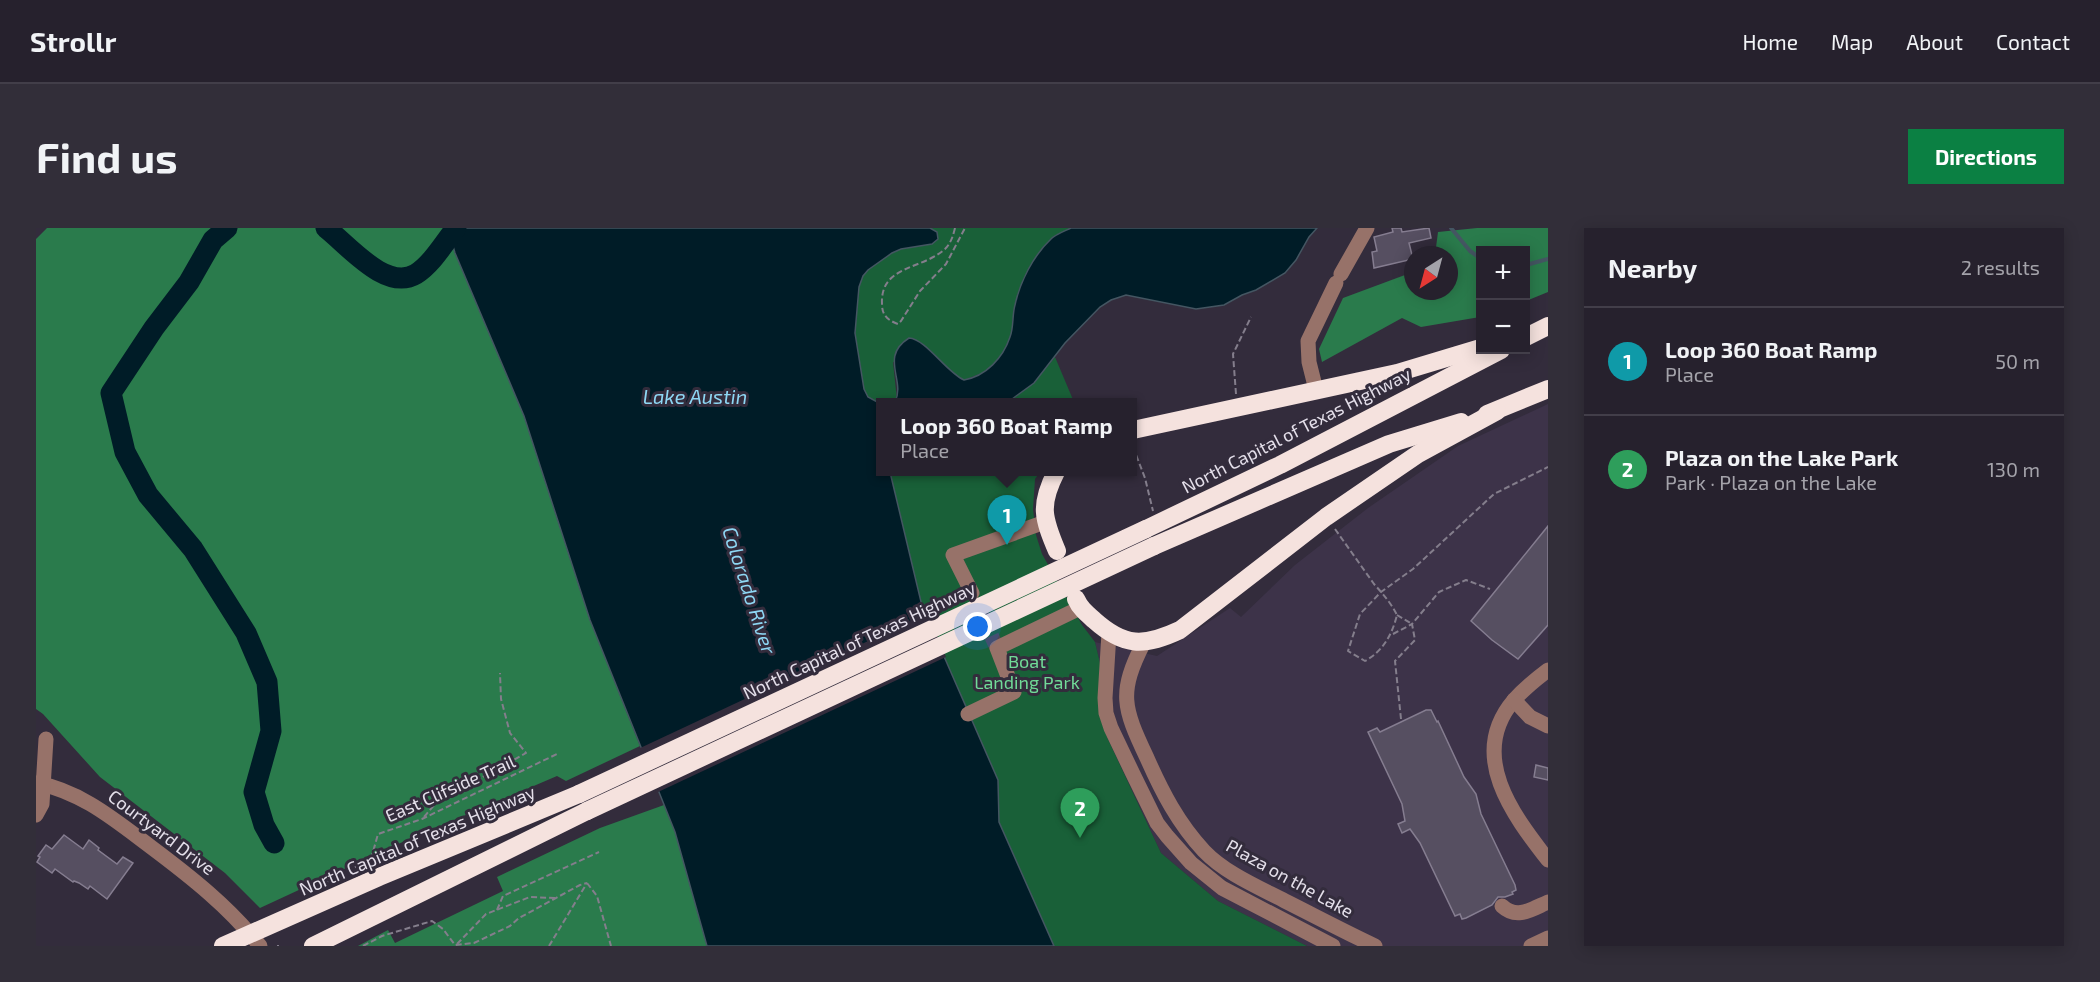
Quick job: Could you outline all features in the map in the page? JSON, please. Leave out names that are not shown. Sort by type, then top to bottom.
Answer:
[{"type":"highway","points":[[1137,429],[1397,373],[1476,349]]},
{"type":"highway","name":"North Capital of Texas Highway","points":[[223,946],[254,942],[579,794],[1280,465],[1493,354]]},
{"type":"highway","points":[[1078,603],[1109,633],[1126,640],[1144,642],[1163,638],[1180,630],[1326,517],[1418,454],[1497,411],[1548,389]]},
{"type":"highway","points":[[313,946],[587,811],[1154,546],[1389,444],[1497,411]]},
{"type":"highway","points":[[1054,476],[1044,505],[1045,522],[1057,551]]},
{"type":"street","points":[[1316,390],[1309,362],[1308,341],[1338,279],[1367,228]]},
{"type":"street","points":[[972,593],[953,555],[1045,522]]},
{"type":"street","points":[[968,714],[1014,692],[998,648],[1078,603]]},
{"type":"street","points":[[1109,633],[1106,713],[1115,737],[1162,829],[1191,863],[1222,888],[1333,946]]},
{"type":"street","name":"Plaza on the Lake","points":[[1144,642],[1128,680],[1126,704],[1136,735],[1167,802],[1184,828],[1206,853],[1227,868],[1373,946]]},
{"type":"street","points":[[1548,670],[1514,700],[1506,711],[1492,746],[1496,776],[1513,809],[1548,860]]},
{"type":"street","points":[[1514,700],[1530,717],[1548,726]]},
{"type":"street","points":[[36,815],[42,804],[39,784],[46,739]]},
{"type":"street","name":"Courtyard Drive","points":[[39,784],[97,807],[228,909],[254,942]]},
{"type":"street","points":[[1502,906],[1508,912],[1515,914],[1548,902]]},
{"type":"street","points":[[1531,946],[1548,939]]},
{"type":"path","points":[[955,228],[952,238],[944,249],[887,281],[883,288],[882,310],[888,320],[898,324],[902,321],[920,291],[946,264],[965,228]]},
{"type":"path","points":[[1237,407],[1233,354],[1251,317]]},
{"type":"path","points":[[1137,457],[1153,507],[1150,527]]},
{"type":"path","points":[[1490,589],[1466,580],[1439,592],[1412,624],[1392,634],[1373,656],[1365,661],[1348,651],[1360,614],[1381,592],[1413,569],[1494,494],[1548,467]]},
{"type":"path","points":[[1326,517],[1398,615],[1412,624],[1415,640],[1395,661],[1401,720]]},
{"type":"path","points":[[1392,634],[1398,615]]},
{"type":"path","points":[[422,819],[436,803],[526,753],[510,733],[501,699],[500,673]]},
{"type":"path","name":"East Clifside Trail","points":[[371,860],[378,834],[422,819],[557,754]]},
{"type":"path","points":[[497,910],[503,896],[599,852]]},
{"type":"path","points":[[456,946],[474,943],[492,935],[579,885],[587,883]]},
{"type":"path","points":[[549,946],[587,883]]},
{"type":"path","points":[[587,883],[597,896],[611,946]]},
{"type":"path","points":[[456,946],[486,914],[530,897],[556,898]]},
{"type":"path","points":[[363,946],[382,936],[432,921],[443,929],[456,946]]},
{"type":"shaded area","points":[[1548,404],[1548,946],[1307,946],[1218,901],[1161,853],[1107,737],[1099,700],[1100,663],[1095,642],[1157,656],[1230,608],[1241,617],[1295,565],[1368,508],[1458,446]]},
{"type":"green space","points":[[47,228],[448,228],[455,253],[524,416],[590,620],[640,746],[566,781],[557,776],[398,844],[260,908],[225,873],[100,777],[36,709],[36,239]]},
{"type":"green space","points":[[930,228],[1071,228],[1052,238],[1012,336],[997,362],[982,373],[964,380],[893,362],[897,398],[876,398],[876,401],[868,397],[864,389],[855,333],[859,287],[868,270],[892,253],[901,249],[932,244],[937,232]]},
{"type":"green space","points":[[1477,228],[1548,228],[1548,292],[1530,299],[1530,246],[1476,246],[1476,318],[1421,327],[1402,318],[1322,362],[1319,349],[1343,298],[1404,275],[1404,300],[1458,300],[1458,246],[1436,246],[1438,232]]},
{"type":"green space","points":[[1055,357],[1072,398],[1013,398],[1034,383]]},
{"type":"green space","name":"Boat Landing Park","points":[[891,476],[1037,476],[1033,509],[1036,535],[1042,554],[1082,625],[1095,642],[1100,663],[1099,700],[1107,737],[1161,853],[1218,901],[1307,946],[1054,946],[999,822],[998,780],[922,606]]},
{"type":"green space","points":[[664,805],[675,832],[707,946],[358,946],[388,930],[395,943],[503,891],[497,877],[600,828]]},
{"type":"water","name":"Lake Austin","points":[[448,228],[930,228],[937,232],[938,239],[932,244],[901,249],[892,253],[868,270],[859,287],[855,333],[864,389],[868,397],[876,401],[876,476],[891,476],[922,606],[998,780],[999,822],[1054,946],[707,946],[675,832],[590,620],[524,416],[455,253]]},
{"type":"water","points":[[1071,228],[1317,228],[1285,273],[1224,305],[1196,309],[1126,295],[1111,300],[1100,307],[1065,343],[1034,383],[1013,398],[896,398],[898,385],[894,361],[900,345],[909,338],[922,344],[964,380],[979,375],[993,365],[1003,352],[1010,337],[1017,296],[1024,278],[1038,253],[1058,234]]},
{"type":"pier","points":[[928,613],[946,657],[656,793],[638,749]]},
{"type":"building","points":[[1392,228],[1401,228],[1402,232],[1429,228],[1431,238],[1404,246],[1404,261],[1374,268],[1372,252],[1377,251],[1374,237],[1393,232]]},
{"type":"building","points":[[1548,526],[1548,625],[1518,659],[1471,621]]},
{"type":"building","points":[[1426,710],[1431,710],[1438,721],[1464,777],[1476,794],[1481,814],[1516,890],[1512,892],[1513,894],[1498,897],[1492,905],[1462,919],[1460,914],[1455,916],[1420,843],[1410,829],[1402,833],[1398,824],[1405,821],[1402,804],[1368,732],[1377,728],[1380,732]]},
{"type":"building","points":[[1536,765],[1548,768],[1548,780],[1534,777]]},
{"type":"building","points":[[64,835],[83,849],[89,840],[117,864],[123,857],[133,863],[107,899],[90,886],[88,889],[73,882],[55,869],[52,873],[37,862],[40,857],[38,856],[46,845],[52,849]]},
{"type":"waterway","points":[[227,228],[213,240],[189,282],[154,328],[111,393],[125,452],[148,495],[193,549],[246,633],[267,682],[271,731],[254,792],[264,825],[274,843]]},
{"type":"waterway","points":[[326,228],[356,255],[380,272],[392,277],[404,278],[416,274],[427,265],[456,228]]},
{"type":"waterway","points":[[1451,228],[1476,255]]},
{"type":"waterway","points":[[1530,264],[1548,259]]},
{"type":"tunnel","points":[[982,615],[997,648]]},
{"type":"place","name":"Loop 360 Boat Ramp","points":[[1007,545]]},
{"type":"place","name":"Plaza on the Lake Park","points":[[1080,838]]},
{"type":"water label","name":"Colorado River","points":[[750,590]]}]
